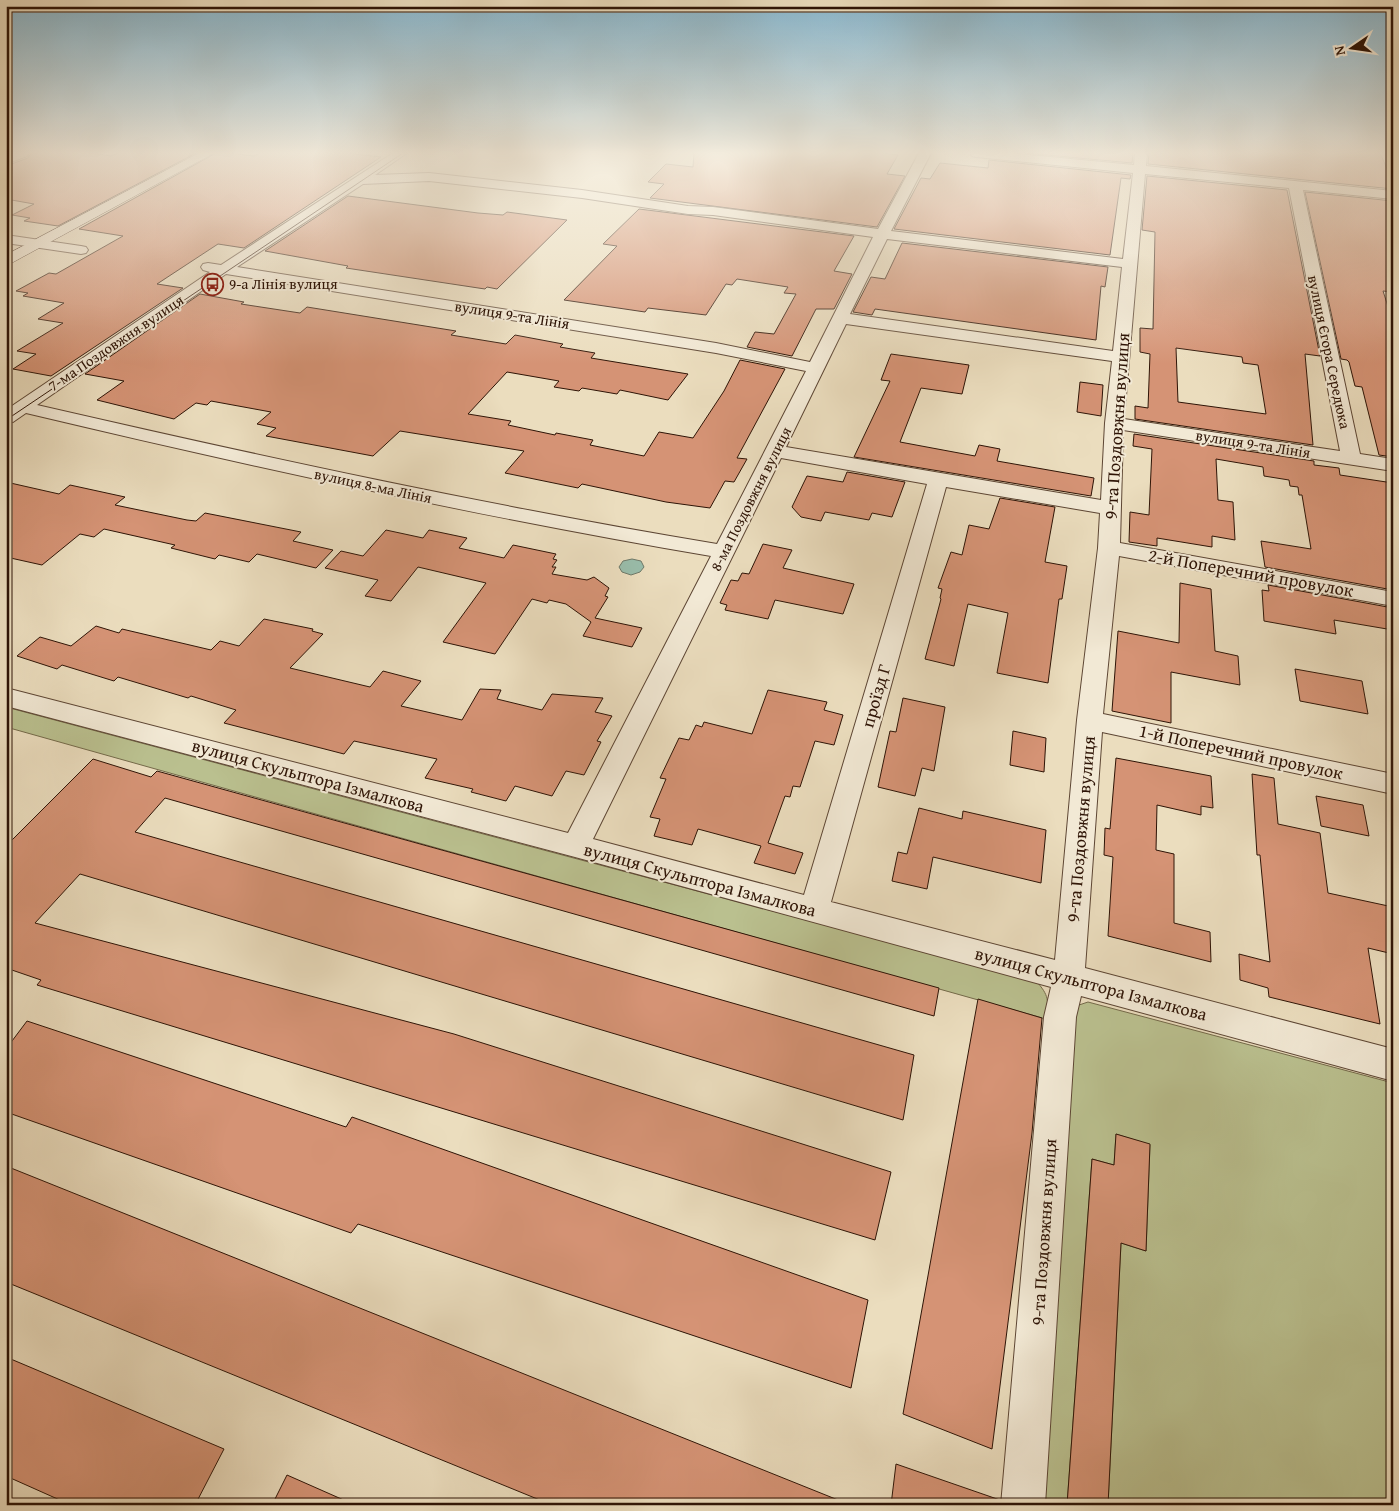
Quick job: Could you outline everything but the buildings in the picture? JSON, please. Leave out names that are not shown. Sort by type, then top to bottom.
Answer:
[{"type":"main road","points":[[6,261],[76,224]]},
{"type":"street","name":"7-ма Поздовжня вулиця","points":[[6,418],[294,224]]},
{"type":"street","points":[[805,224],[1131,264]]},
{"type":"street","name":"8-ма Поздовжня вулиця","points":[[575,846],[888,224]]},
{"type":"street","name":"9-та Поздовжня вулиця","points":[[1023,1505],[1060,1016],[1069,978],[1090,720],[1109,548],[1114,423],[1135,224]]},
{"type":"street","name":"вулиця Єгора Середюка","points":[[1303,224],[1351,459]]},
{"type":"street","points":[[6,239],[81,250]]},
{"type":"street","name":"вулиця 9-та Лінія","points":[[208,267],[716,348],[816,368]]},
{"type":"street","points":[[841,318],[1122,357]]},
{"type":"street","name":"вулиця 8-ма Лінія","points":[[24,406],[285,468],[593,531],[724,552]]},
{"type":"street","name":"вулиця 9-та Лінія","points":[[1114,423],[1393,466]]},
{"type":"street","points":[[775,451],[1110,508]]},
{"type":"street","name":"проїзд Г","points":[[814,911],[938,480]]},
{"type":"street","name":"2-й Поперечний провулок","points":[[1109,548],[1393,599]]},
{"type":"street","name":"вулиця Скульптора Ізмалкова","points":[[6,697],[575,846],[1393,1065]]},
{"type":"street","name":"1-й Поперечний провулок","points":[[1090,720],[1393,784]]},
{"type":"shaded area","points":[[632,559],[641,561],[644,567],[640,572],[631,575],[622,572],[619,567],[623,561]]},
{"type":"shaded area","points":[[6,707],[1036,981],[1046,994],[1048,1007],[1046,1019],[6,727]]},
{"type":"shaded area","points":[[1088,1002],[1393,1083],[1393,1505],[1108,1505],[1121,1243],[1146,1251],[1150,1145],[1116,1134],[1114,1165],[1092,1159],[1067,1505],[1038,1505],[1076,1006]]},
{"type":"tram line","points":[[6,420],[298,224]]},
{"type":"place","name":"9-а Лінія вулиця","points":[[213,284]]}]
